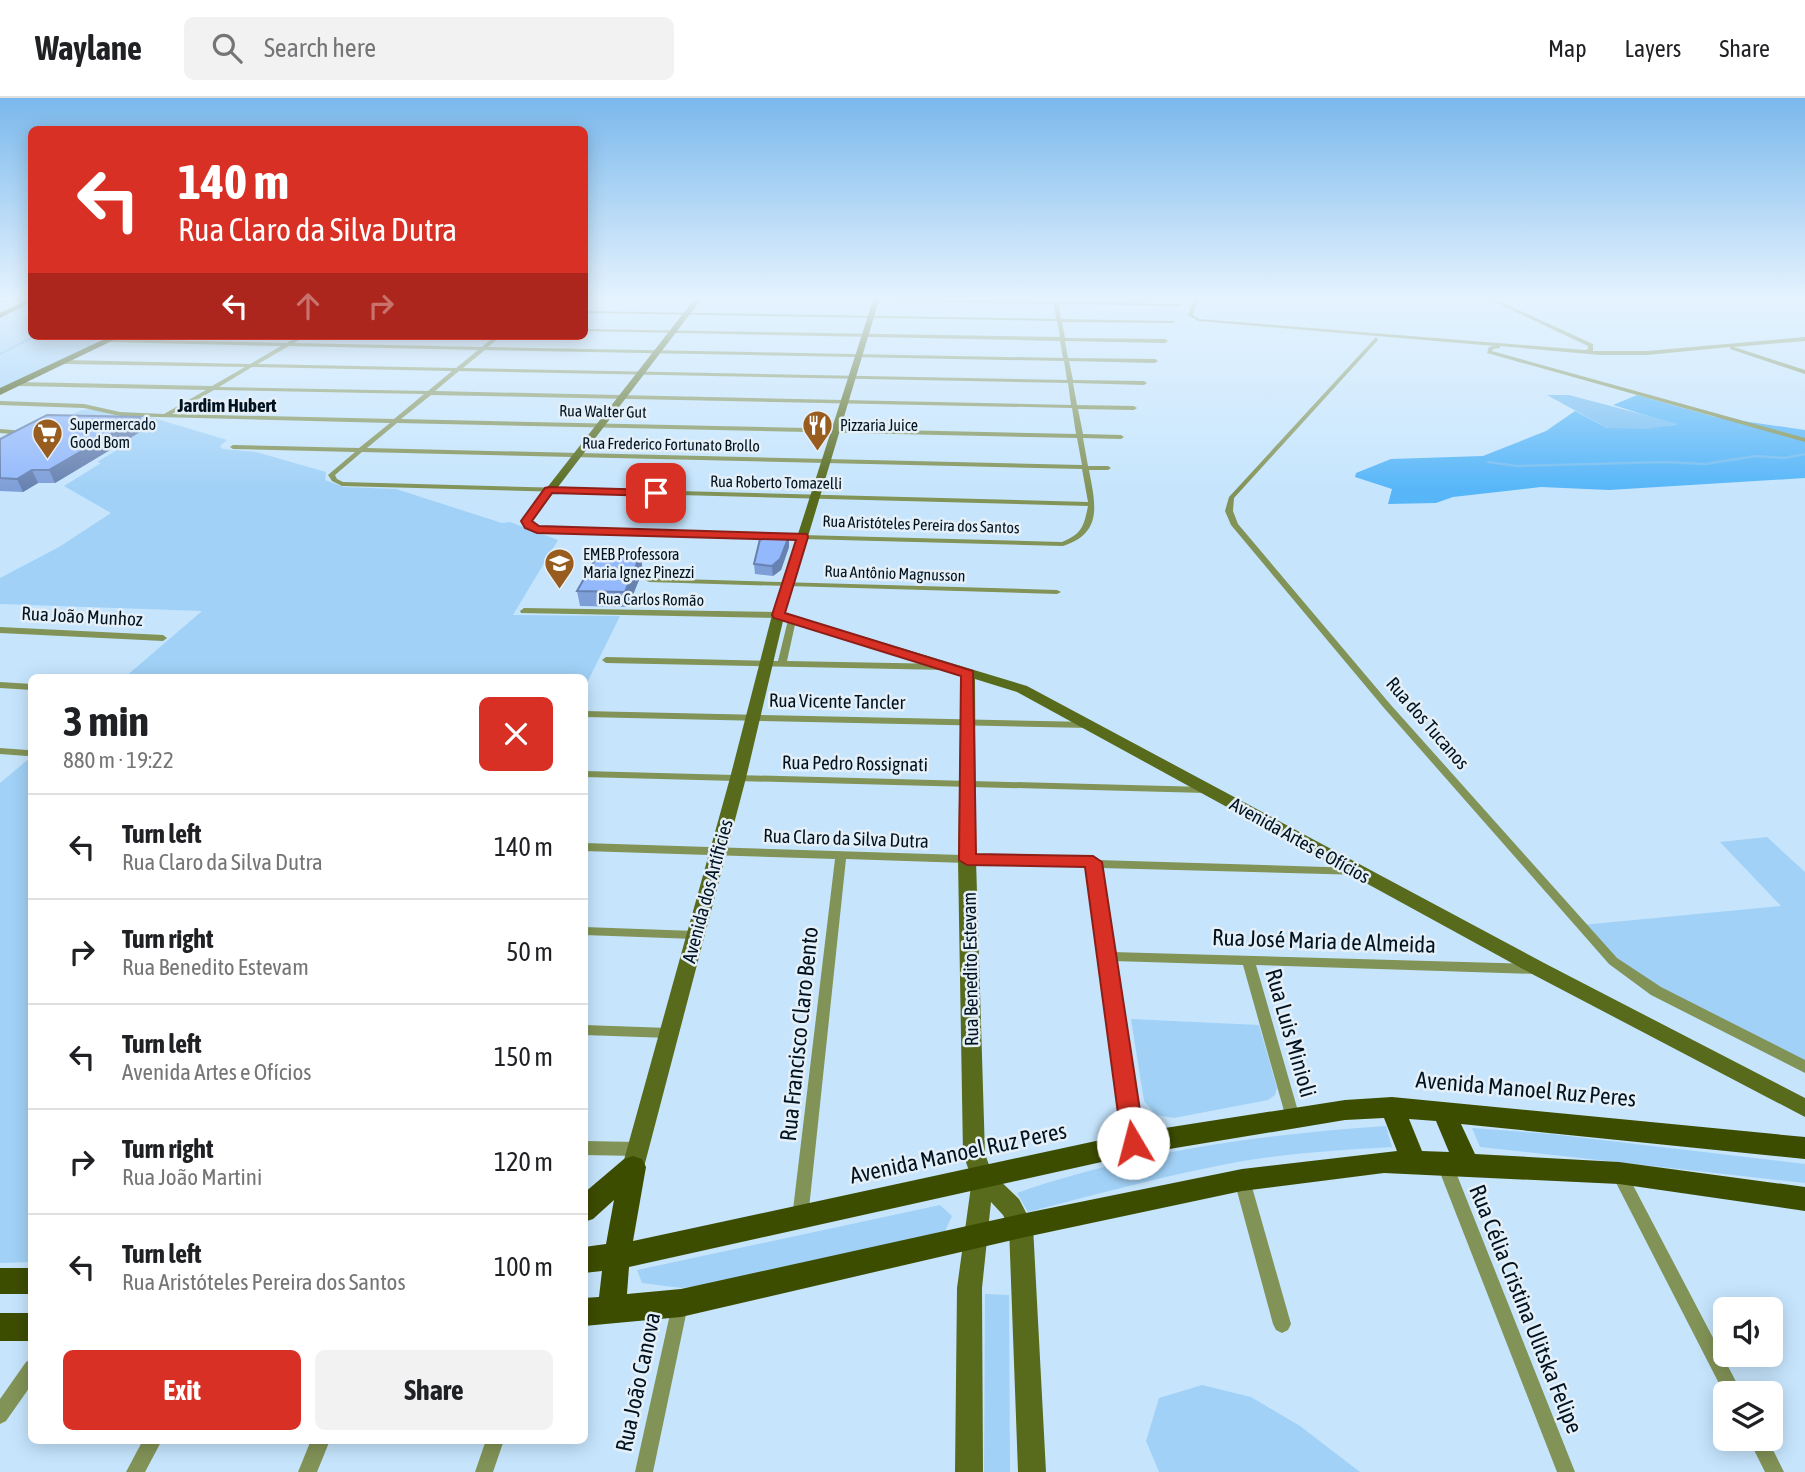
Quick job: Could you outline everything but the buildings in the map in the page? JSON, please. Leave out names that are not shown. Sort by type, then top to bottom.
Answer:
[{"type":"main road","points":[[0,392],[65,362]]},
{"type":"main road","points":[[1392,1107],[1415,1162]]},
{"type":"main road","name":"Avenida Manoel Ruz Peres","points":[[588,1260],[617,1257],[983,1179],[1133,1143],[1345,1110],[1392,1107],[1685,1133],[1805,1148]]},
{"type":"main road","points":[[1444,1112],[1455,1163]]},
{"type":"main road","points":[[588,1206],[636,1158]]},
{"type":"main road","points":[[636,1158],[617,1257],[598,1311],[681,1303],[1021,1226],[1242,1180],[1347,1166],[1415,1162],[1455,1163],[1619,1173],[1805,1199]]},
{"type":"main road","points":[[0,1282],[28,1281]]},
{"type":"main road","points":[[0,1327],[28,1327]]},
{"type":"street","points":[[165,416],[259,361]]},
{"type":"street","points":[[358,451],[467,361]]},
{"type":"street","points":[[549,490],[649,361]]},
{"type":"street","name":"Avenida dos Artíficies","points":[[636,1158],[753,717],[775,662],[789,584],[856,361]]},
{"type":"street","points":[[1067,361],[1092,504]]},
{"type":"street","name":"Rua dos Tucanos","points":[[1356,361],[1231,498],[1229,511],[1235,524],[1387,706],[1613,961],[1656,991],[1805,1067]]},
{"type":"street","points":[[1521,361],[1805,440]]},
{"type":"street","points":[[1772,361],[1805,372]]},
{"type":"street","points":[[65,362],[1144,383]]},
{"type":"street","points":[[19,384],[1134,408]]},
{"type":"street","name":"Rua Walter Gut","points":[[0,403],[84,406],[120,414],[165,416],[1121,437]]},
{"type":"street","points":[[61,417],[84,406]]},
{"type":"street","points":[[13,438],[37,428]]},
{"type":"street","points":[[0,431],[26,433]]},
{"type":"street","name":"Rua Frederico Fortunato Brollo","points":[[233,447],[1108,468]]},
{"type":"street","name":"Rua Roberto Tomazelli","points":[[358,451],[331,475],[334,480],[342,484],[1092,504]]},
{"type":"street","name":"Rua Aristóteles Pereira dos Santos","points":[[549,490],[526,521],[537,530],[1063,544],[1080,538],[1086,530],[1092,504]]},
{"type":"street","name":"Rua Antônio Magnusson","points":[[649,580],[1057,592]]},
{"type":"street","name":"Rua Carlos Romão","points":[[524,611],[785,617]]},
{"type":"street","name":"Avenida Artes e Ofícios","points":[[785,617],[1022,689],[1539,969],[1805,1108]]},
{"type":"street","name":"Rua João Munhoz","points":[[0,630],[163,638]]},
{"type":"street","points":[[606,660],[946,667]]},
{"type":"street","name":"Rua Benedito Estevam","points":[[968,674],[966,782],[974,1154],[983,1179]]},
{"type":"street","points":[[0,685],[28,687]]},
{"type":"street","name":"Rua Vicente Tancler","points":[[588,713],[1089,725]]},
{"type":"street","points":[[0,751],[27,753]]},
{"type":"street","name":"Rua Pedro Rossignati","points":[[588,774],[1209,790]]},
{"type":"street","name":"Rua Claro da Silva Dutra","points":[[588,847],[1358,872]]},
{"type":"street","name":"Rua Francisco Claro Bento","points":[[800,1218],[841,855]]},
{"type":"street","points":[[1093,862],[1133,1143]]},
{"type":"street","points":[[588,931],[695,935]]},
{"type":"street","name":"Rua José Maria de Almeida","points":[[1107,956],[1539,969]]},
{"type":"street","name":"Rua Luis Minioli","points":[[1248,960],[1293,1118]]},
{"type":"street","points":[[588,1030],[669,1032]]},
{"type":"street","points":[[588,1149],[636,1158]]},
{"type":"street","name":"Rua Célia Cristina Ulitska Felipe","points":[[1455,1163],[1566,1472]]},
{"type":"street","points":[[1619,1173],[1728,1381]]},
{"type":"street","points":[[983,1179],[1011,1207],[1021,1226],[1032,1472]]},
{"type":"street","points":[[969,1472],[969,1276],[972,1238],[983,1179]]},
{"type":"street","points":[[1242,1180],[1282,1324]]},
{"type":"street","name":"Rua João Canova","points":[[644,1472],[681,1303]]},
{"type":"street","points":[[0,1415],[28,1374]]},
{"type":"street","points":[[135,1472],[151,1444]]},
{"type":"street","points":[[307,1472],[319,1444]]},
{"type":"street","points":[[484,1472],[494,1444]]},
{"type":"street","points":[[1764,1451],[1775,1472]]},
{"type":"shaded area","points":[[0,361],[60,361],[0,390]]},
{"type":"shaded area","points":[[1547,395],[1569,395],[1679,424],[1647,429],[1607,428]]},
{"type":"shaded area","points":[[1637,395],[1715,417],[1805,430],[1805,478],[1609,490],[1541,487],[1453,497],[1436,503],[1388,504],[1392,489],[1355,477],[1356,473],[1391,459],[1483,456],[1546,431],[1575,411],[1607,428],[1677,425],[1613,405]]},
{"type":"shaded area","points":[[93,409],[118,416],[150,417],[227,440],[220,446],[223,449],[256,452],[326,472],[325,480],[344,487],[396,489],[502,523],[510,522],[558,540],[513,615],[620,616],[588,681],[588,674],[128,674],[202,611],[0,604],[0,578],[59,547],[111,513],[64,486],[101,463],[97,462],[130,442],[125,440],[143,430],[49,425],[82,410]]},
{"type":"shaded area","points":[[28,760],[28,1262],[0,1263],[0,783]]},
{"type":"shaded area","points":[[1767,837],[1805,872],[1805,1067],[1613,961],[1582,925],[1781,906],[1720,842]]},
{"type":"shaded area","points":[[1131,1019],[1259,1025],[1277,1088],[1275,1095],[1268,1100],[1174,1118],[1156,1115],[1144,1101]]},
{"type":"shaded area","points":[[1386,1126],[1392,1147],[1295,1154],[1237,1162],[1028,1212],[1017,1193],[1106,1166],[1199,1147],[1293,1134]]},
{"type":"shaded area","points":[[1472,1128],[1551,1134],[1805,1164],[1805,1183],[1480,1147]]},
{"type":"shaded area","points":[[940,1205],[952,1216],[945,1231],[728,1282],[682,1288],[642,1283],[637,1270]]},
{"type":"shaded area","points":[[985,1294],[1009,1295],[1010,1472],[984,1472]]},
{"type":"shaded area","points":[[1202,1385],[1251,1397],[1300,1426],[1360,1472],[1159,1472],[1146,1441],[1159,1398]]},
{"type":"waterway","points":[[1488,462],[1517,466],[1665,462],[1705,464],[1756,456],[1784,458],[1805,454]]},
{"type":"place","name":"Pizzaria Juice","points":[[817,452]]},
{"type":"place","name":"Supermercado Good Bom","points":[[47,460]]},
{"type":"place","name":"EMEB Professora Maria Ignez Pinezzi","points":[[560,590]]},
{"type":"district","name":"Jardim Hubert","points":[[227,405]]},
{"type":"route","points":[[656,493],[549,490],[526,521],[537,530],[803,537],[778,615],[968,674],[967,860],[1093,862],[1133,1143]]}]
